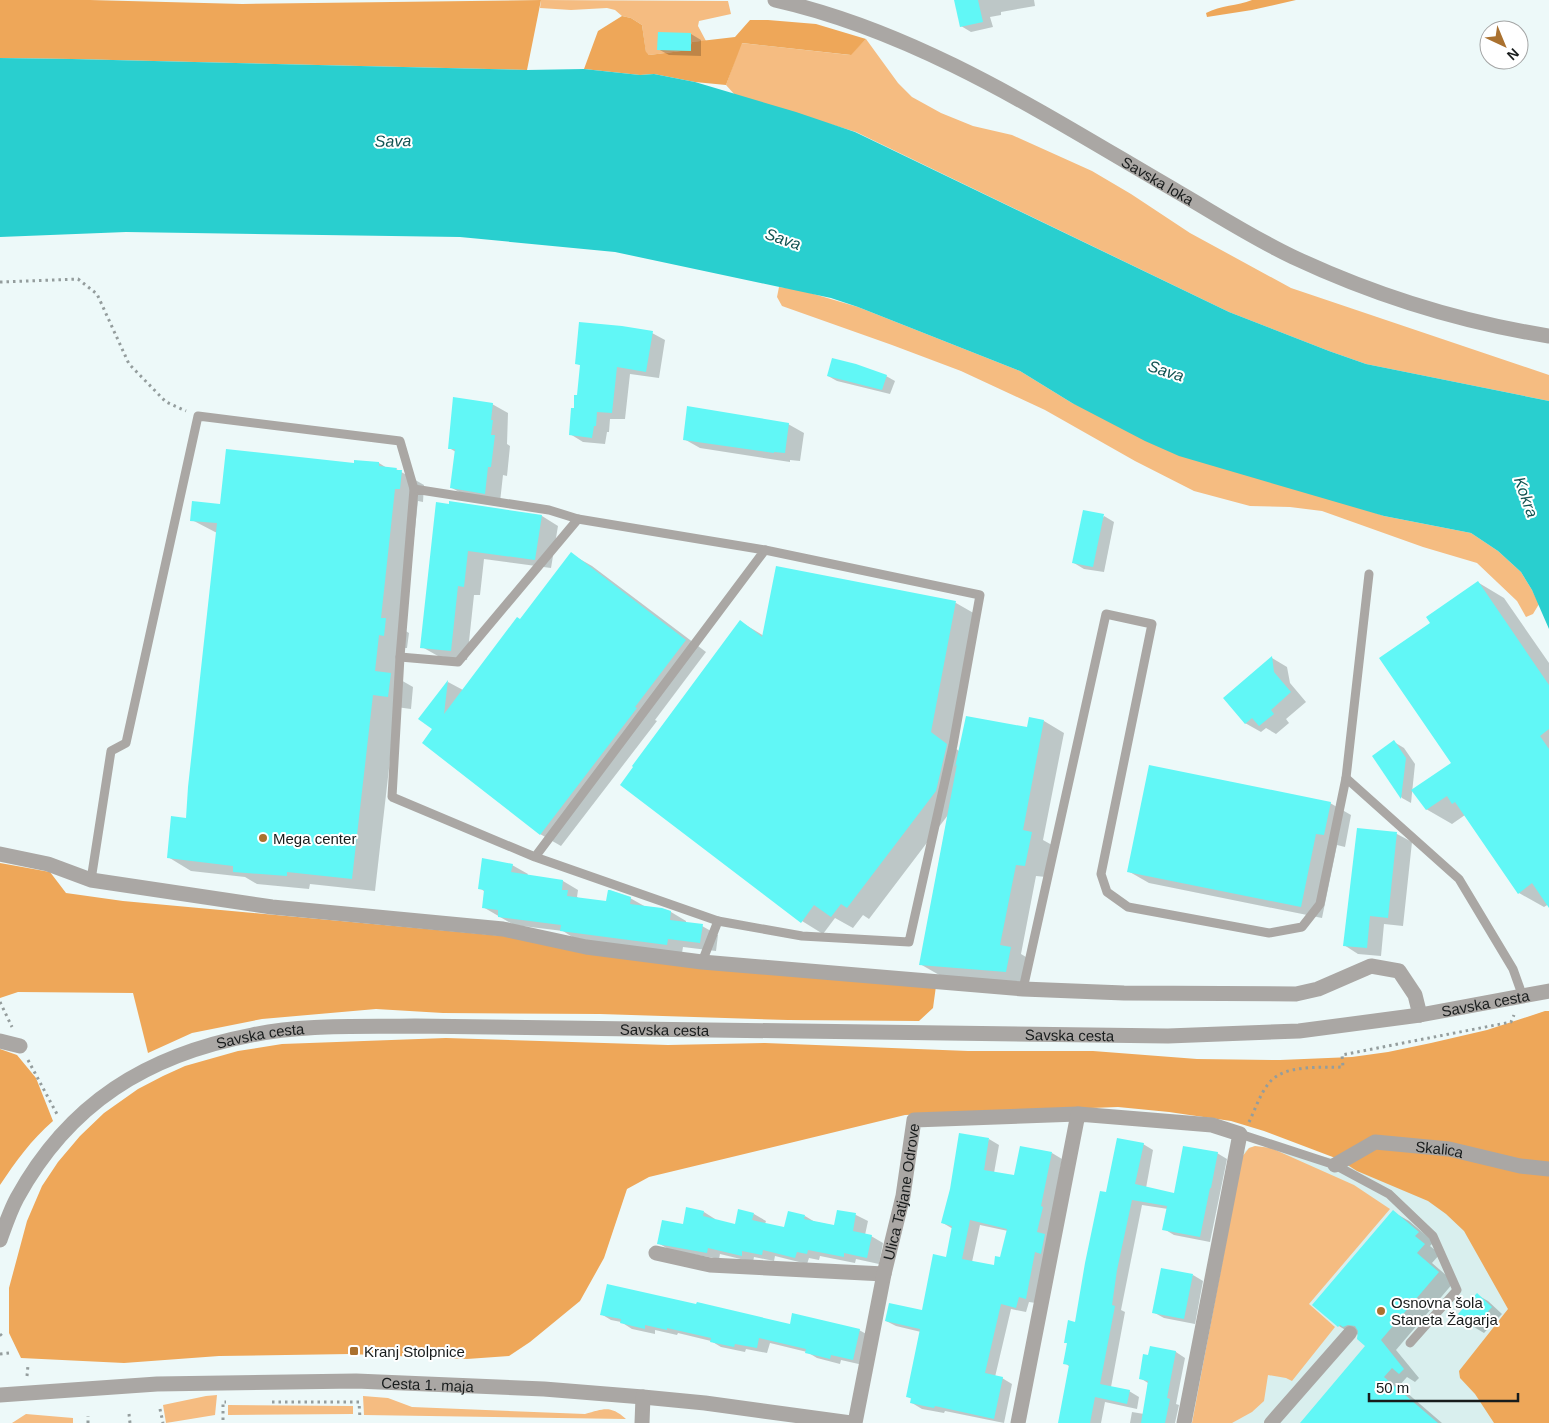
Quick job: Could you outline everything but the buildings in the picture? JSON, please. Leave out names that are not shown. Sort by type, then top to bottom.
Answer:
[{"type":"street","name":"Savska loka","points":[[775,0],[821,11],[871,29],[930,54],[1064,126],[1232,224],[1308,263],[1347,280],[1420,307],[1549,336]]},
{"type":"street","name":"Savska cesta","points":[[0,854],[48,864],[91,880],[272,907],[502,929],[586,947],[702,962],[1023,989],[1124,993],[1296,994],[1318,988],[1371,966],[1399,971],[1415,995],[1420,1016]]},
{"type":"street","points":[[0,864],[26,859]]},
{"type":"street","name":"Savska cesta","points":[[0,1240],[16,1200],[38,1163],[66,1129],[98,1099],[129,1078],[162,1062],[213,1044],[253,1034],[307,1028],[415,1026],[1168,1036],[1299,1031],[1420,1016],[1549,991]]},
{"type":"street","points":[[0,1041],[20,1046]]},
{"type":"street","points":[[1018,1423],[1078,1114]]},
{"type":"street","name":"Ulica Tatjane Odrove","points":[[853,1423],[884,1274],[903,1196],[914,1120],[1078,1114],[1212,1126],[1240,1134]]},
{"type":"street","points":[[1184,1423],[1240,1134]]},
{"type":"street","name":"Skalica","points":[[1335,1165],[1376,1142],[1450,1149],[1520,1166],[1549,1169]]},
{"type":"street","points":[[656,1253],[710,1265],[884,1274]]},
{"type":"street","points":[[1272,1423],[1350,1333]]},
{"type":"street","name":"Cesta 1. maja","points":[[0,1395],[157,1384],[356,1381],[544,1389],[643,1397],[705,1403],[853,1423]]},
{"type":"street","points":[[642,1423],[643,1397]]},
{"type":"lane","points":[[91,880],[111,751],[126,743],[198,416],[400,441],[414,489],[400,657],[392,797],[535,857],[718,921],[802,936],[909,942],[953,744],[980,595],[765,550],[578,519],[549,510],[414,489]]},
{"type":"lane","points":[[400,657],[458,662],[578,519]]},
{"type":"lane","points":[[535,857],[765,550]]},
{"type":"lane","points":[[1023,989],[1106,614],[1152,624],[1101,874],[1107,892],[1128,907],[1269,933],[1302,927],[1320,904],[1346,778],[1368,574]]},
{"type":"lane","points":[[1346,778],[1459,879],[1513,969],[1523,997]]},
{"type":"lane","points":[[702,962],[718,921]]},
{"type":"lane","points":[[1240,1134],[1335,1165],[1389,1194],[1433,1236],[1457,1290],[1410,1343]]},
{"type":"path","points":[[0,282],[78,279],[97,294],[129,364],[166,402],[198,416]]},
{"type":"path","points":[[0,1002],[20,1046],[66,1129]]},
{"type":"path","points":[[1240,1134],[1247,1126],[1267,1085],[1276,1076],[1302,1068],[1342,1068],[1342,1055],[1511,1022],[1514,1014]]},
{"type":"path","points":[[0,1334],[4,1338]]},
{"type":"path","points":[[0,1354],[9,1353]]},
{"type":"path","points":[[223,1402],[223,1420]]},
{"type":"path","points":[[270,1402],[359,1402],[360,1419]]},
{"type":"path","points":[[160,1409],[163,1423]]},
{"type":"path","points":[[130,1414],[130,1423]]},
{"type":"path","points":[[88,1416],[88,1423]]},
{"type":"shaded area","points":[[0,0],[242,4],[541,0],[527,70],[0,58]]},
{"type":"shaded area","points":[[541,0],[728,1],[731,14],[699,21],[698,26],[706,41],[692,42],[690,50],[649,55],[646,53],[642,25],[631,18],[622,16],[615,10],[607,8],[571,10],[540,8]]},
{"type":"shaded area","points":[[1252,0],[1296,0],[1252,10],[1207,17],[1206,13],[1212,10]]},
{"type":"shaded area","points":[[622,16],[631,18],[642,25],[646,52],[649,55],[689,50],[692,42],[735,37],[750,20],[816,24],[866,39],[851,55],[742,43],[726,85],[695,82],[654,74],[640,75],[584,69],[598,31]]},
{"type":"shaded area","points":[[866,39],[898,83],[912,97],[941,113],[973,126],[1012,135],[1092,171],[1190,233],[1291,288],[1549,375],[1549,401],[1366,364],[1329,351],[1229,312],[856,132],[735,95],[726,85],[741,43],[850,55]]},
{"type":"shaded area","points":[[779,287],[800,290],[858,307],[1020,371],[1072,403],[1384,516],[1471,533],[1498,551],[1521,572],[1539,604],[1533,614],[1526,617],[1517,601],[1477,563],[1423,547],[1322,511],[1290,507],[1250,506],[1194,491],[1135,461],[1045,410],[961,371],[782,306],[777,297]]},
{"type":"shaded area","points":[[0,863],[50,872],[66,893],[123,901],[503,936],[936,986],[933,1008],[919,1021],[788,1020],[600,1014],[443,1013],[376,1009],[262,1019],[192,1033],[148,1053],[133,993],[18,992],[0,998]]},
{"type":"shaded area","points":[[1549,1011],[1549,1423],[1494,1423],[1475,1394],[1460,1378],[1459,1371],[1508,1309],[1464,1231],[1446,1214],[1428,1201],[1357,1171],[1338,1159],[1264,1131],[1231,1121],[1118,1107],[905,1115],[649,1177],[627,1189],[604,1258],[580,1301],[530,1342],[509,1356],[467,1359],[350,1354],[219,1356],[124,1363],[21,1358],[9,1333],[9,1288],[27,1221],[42,1186],[58,1162],[80,1136],[104,1113],[138,1089],[185,1066],[238,1051],[282,1044],[446,1038],[668,1045],[765,1043],[968,1051],[1093,1051],[1197,1059],[1280,1060],[1352,1057],[1388,1052],[1487,1030]]},
{"type":"shaded area","points":[[0,1049],[17,1055],[36,1078],[53,1121],[24,1151],[0,1185]]},
{"type":"shaded area","name":"Osnovna šola Staneta Žagarja","points":[[1255,1146],[1338,1159],[1509,1166],[1549,1423],[1192,1423],[1244,1152]]},
{"type":"shaded area","points":[[1255,1146],[1271,1148],[1354,1185],[1390,1209],[1309,1304],[1335,1327],[1292,1381],[1268,1375],[1264,1401],[1252,1412],[1232,1423],[1192,1423],[1242,1157],[1249,1148]]},
{"type":"shaded area","points":[[217,1395],[215,1415],[166,1423],[163,1405]]},
{"type":"shaded area","points":[[363,1396],[388,1398],[412,1407],[585,1414],[607,1409],[616,1412],[626,1419],[364,1415]]},
{"type":"shaded area","points":[[228,1405],[353,1406],[353,1414],[228,1415]]},
{"type":"shaded area","points":[[26,1414],[73,1418],[73,1423],[12,1423]]},
{"type":"water","points":[[0,58],[527,70],[584,69],[640,75],[654,74],[695,82],[855,132],[1229,312],[1329,351],[1366,364],[1549,401],[1549,629],[1532,590],[1521,572],[1498,551],[1471,533],[1384,516],[1179,456],[1145,441],[1072,403],[1020,371],[831,298],[615,252],[460,237],[126,232],[0,237]]},
{"type":"place","name":"Mega center","points":[[263,838]]},
{"type":"place","name":"Osnovna šola Staneta Žagarja","points":[[1381,1311]]},
{"type":"place","name":"Kranj Stolpnice","points":[[354,1351]]},
{"type":"water label","name":"Sava","points":[[393,141]]},
{"type":"water label","name":"Sava","points":[[783,239]]},
{"type":"water label","name":"Sava","points":[[1166,371]]},
{"type":"water label","name":"Kokra","points":[[1526,497]]}]
